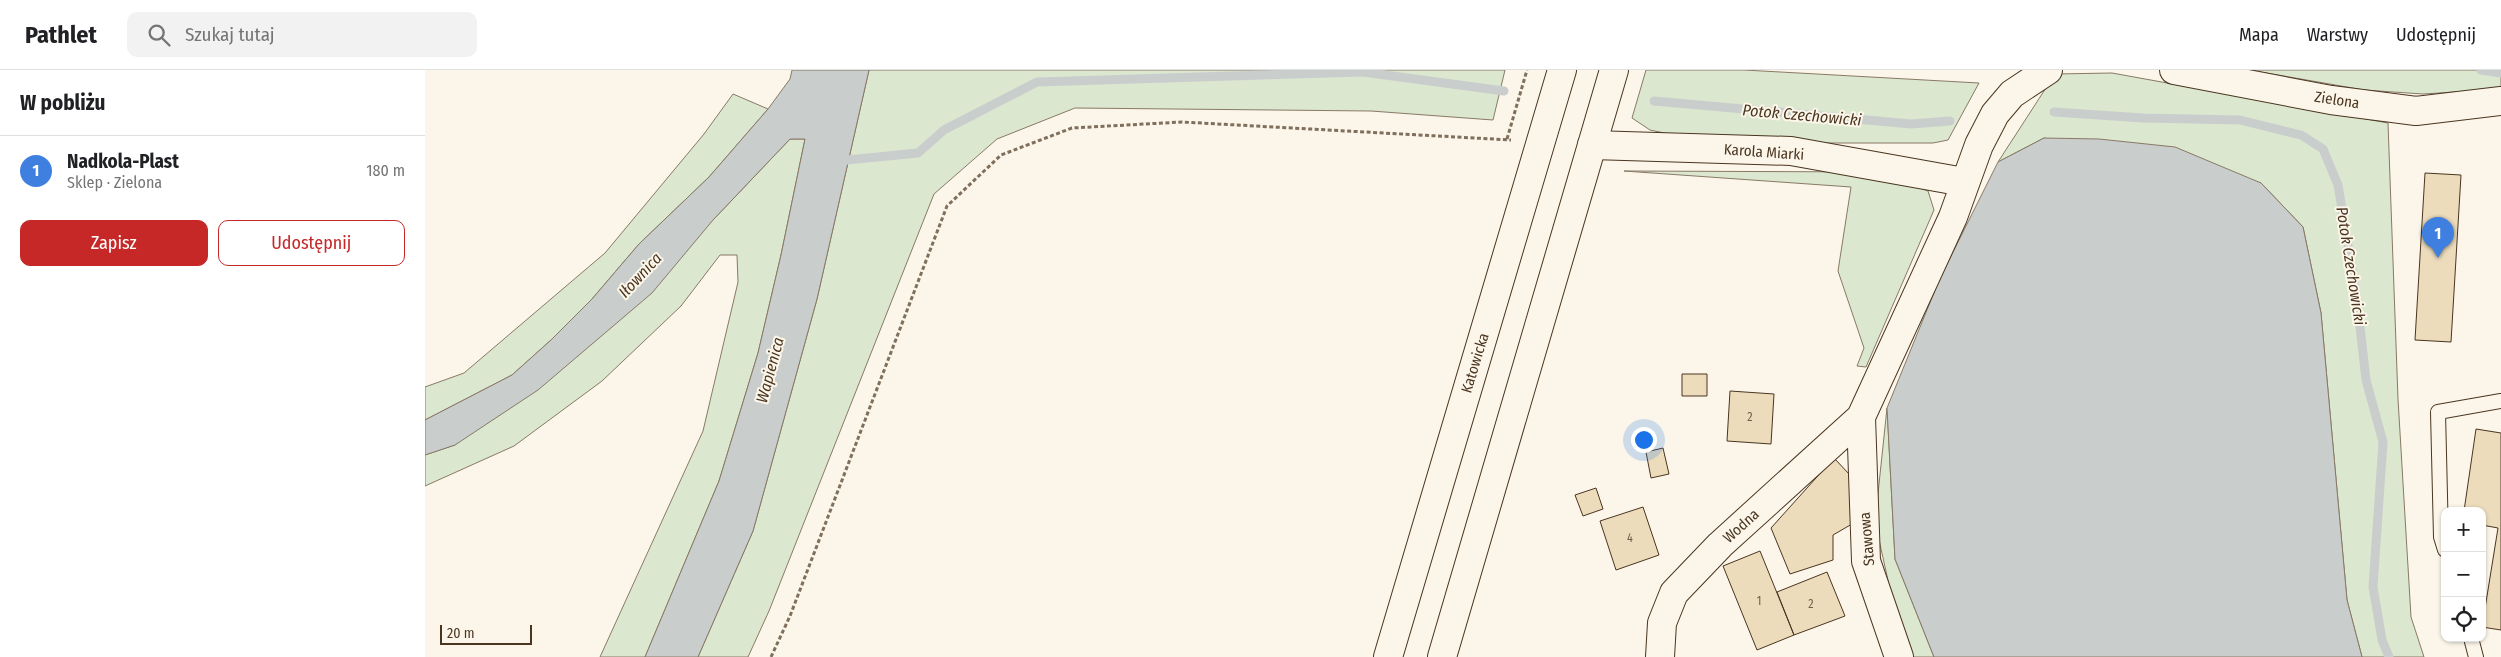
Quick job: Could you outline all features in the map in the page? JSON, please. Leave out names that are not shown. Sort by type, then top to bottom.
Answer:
[{"type":"street","name":"Katowicka","points":[[1388,657],[1562,70]]},
{"type":"street","points":[[1442,657],[1614,70]]},
{"type":"street","points":[[1861,417],[1953,217],[1964,182],[1979,145],[1995,114],[2012,94],[2048,70]]},
{"type":"street","name":"Zielona","points":[[2175,70],[2331,100],[2416,110],[2501,101]]},
{"type":"street","name":"Karola Miarki","points":[[1592,145],[1791,151],[1964,182]]},
{"type":"street","name":"Wodna","points":[[1660,657],[1661,623],[1674,593],[1720,545],[1861,417]]},
{"type":"street","name":"Stawowa","points":[[1861,417],[1867,561],[1899,657]]},
{"type":"lane","points":[[2441,537],[2438,412],[2501,401]]},
{"type":"lane","points":[[2472,642],[2476,657]]},
{"type":"path","points":[[771,657],[790,616],[947,206],[1001,155],[1072,128],[1182,122],[1507,139],[1527,70]]},
{"type":"green space","points":[[869,70],[1505,70],[1493,120],[1371,111],[1075,108],[997,139],[934,194],[769,611],[748,657],[698,657],[753,531],[817,299]]},
{"type":"green space","points":[[1646,70],[1744,70],[1979,83],[1948,140],[1933,143],[1805,143],[1693,139],[1650,130],[1632,118]]},
{"type":"green space","points":[[2249,70],[2501,70],[2501,89],[2423,94],[2364,90]]},
{"type":"green space","points":[[2112,73],[2388,123],[2398,399],[2411,617],[2424,657],[2362,657],[2347,600],[2321,313],[2303,227],[2261,183],[2044,138],[1998,162],[2055,74]]},
{"type":"green space","points":[[733,94],[768,109],[709,177],[639,244],[592,299],[512,375],[425,420],[425,387],[464,373],[605,253],[704,134]]},
{"type":"green space","points":[[790,139],[805,139],[758,353],[719,481],[645,657],[600,657],[703,431],[738,282],[737,255],[720,255],[681,306],[602,381],[514,446],[425,486],[425,455],[455,445],[713,220]]},
{"type":"green space","points":[[1624,171],[1877,172],[1928,191],[1934,210],[1866,367],[1857,366],[1864,348],[1838,271],[1851,187]]},
{"type":"green space","points":[[1887,408],[1895,559],[1934,657],[1912,657],[1896,616],[1875,522]]},
{"type":"water","points":[[792,70],[869,70],[817,299],[753,531],[698,657],[645,657],[719,481],[758,353],[805,139],[790,139],[713,220],[652,293],[538,390],[455,445],[425,455],[425,420],[512,375],[551,340],[592,299],[639,244],[709,177],[768,109],[790,79]]},
{"type":"water","points":[[2044,138],[2099,139],[2175,147],[2261,183],[2303,227],[2321,313],[2347,600],[2362,657],[1934,657],[1895,559],[1887,408],[1940,278],[1998,162]]},
{"type":"building","points":[[2425,173],[2461,175],[2451,342],[2415,340]]},
{"type":"building","points":[[1682,374],[1707,374],[1707,396],[1682,396]]},
{"type":"building","points":[[1730,391],[1774,394],[1771,444],[1727,441]]},
{"type":"building","points":[[2476,429],[2501,433],[2501,630],[2486,628],[2486,602],[2498,528],[2486,526],[2486,507],[2465,507]]},
{"type":"building","points":[[1663,448],[1669,474],[1651,478],[1646,452]]},
{"type":"building","points":[[1834,458],[1850,475],[1852,524],[1833,535],[1833,560],[1790,574],[1771,528]]},
{"type":"building","points":[[1596,488],[1603,509],[1583,516],[1575,495]]},
{"type":"building","points":[[1643,507],[1659,555],[1616,570],[1600,521]]},
{"type":"building","points":[[1760,551],[1794,635],[1757,650],[1723,566]]},
{"type":"building","points":[[1827,572],[1845,616],[1794,635],[1777,592]]},
{"type":"waterway","points":[[2481,70],[2501,73]]},
{"type":"waterway","name":"Potok Czechowicki","points":[[837,161],[918,153],[944,130],[1037,82],[1363,72],[1504,91]]},
{"type":"waterway","name":"Potok Czechowicki","points":[[1654,101],[1911,124],[1950,121]]},
{"type":"waterway","name":"Potok Czechowicki","points":[[2054,112],[2143,118],[2240,120],[2301,135],[2323,149],[2338,185],[2357,300],[2366,380],[2383,442],[2373,587],[2382,640],[2389,657]]},
{"type":"place","name":"Nadkola-Plast","points":[[2438,258]]},
{"type":"water label","name":"Iłownica","points":[[640,275]]},
{"type":"water label","name":"Wapienica","points":[[770,370]]}]
